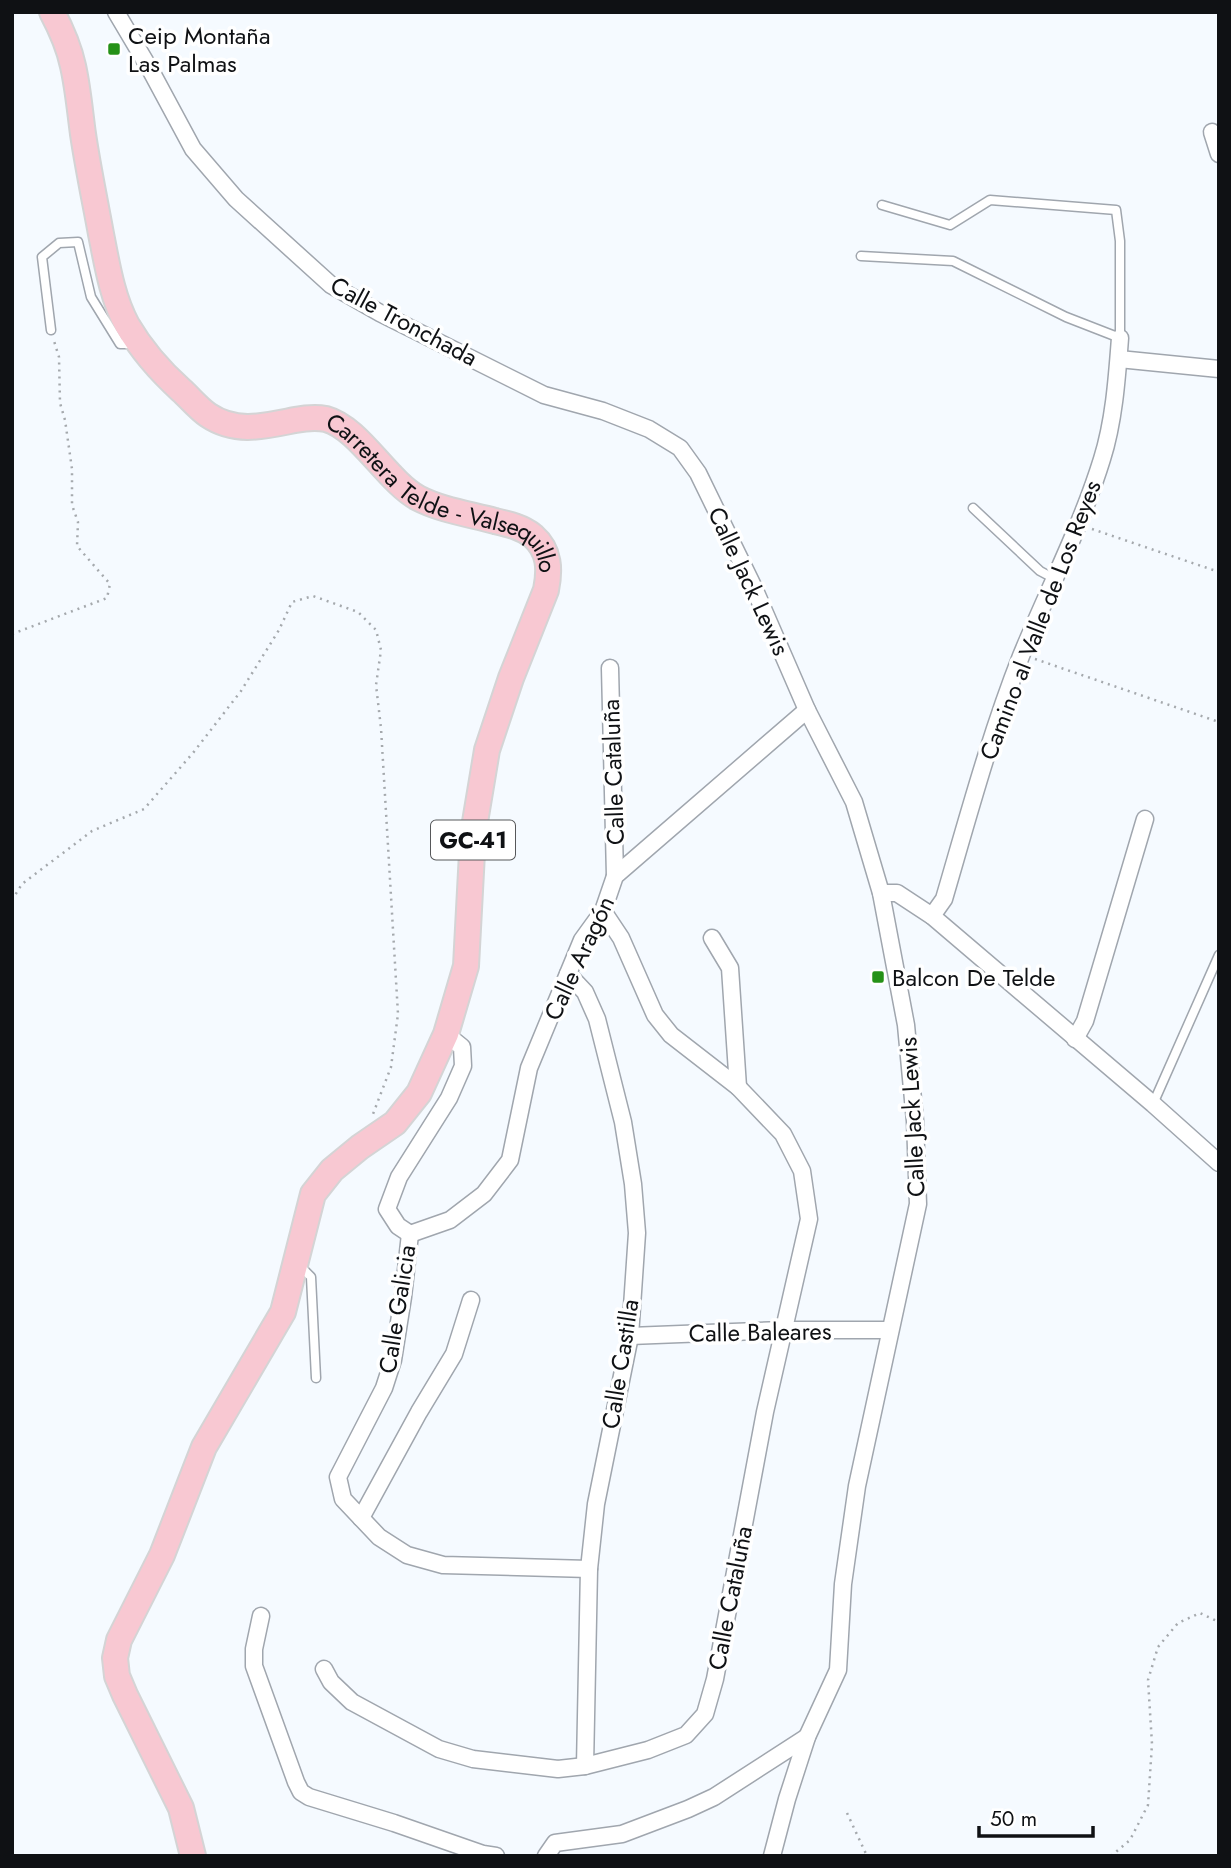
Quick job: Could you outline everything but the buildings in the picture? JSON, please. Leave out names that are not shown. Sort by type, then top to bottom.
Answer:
[{"type":"main road","name":"Carretera Telde - Valsequillo","points":[[52,12],[73,66],[88,168],[117,304],[139,344],[166,376],[207,414],[223,424],[257,428],[313,417],[330,420],[352,435],[400,484],[416,496],[432,504],[519,527],[533,536],[543,547],[549,575],[546,590],[510,678],[486,750],[473,834],[466,966],[446,1034],[419,1093],[395,1123],[332,1170],[313,1194],[283,1312],[204,1447],[162,1555],[119,1640],[115,1658],[117,1676],[181,1808],[193,1856]]},
{"type":"street","name":"Calle Tronchada","points":[[116,12],[194,149],[236,199],[331,285],[380,313],[544,395],[603,411],[649,429],[680,448]]},
{"type":"street","points":[[1212,132],[1219,155]]},
{"type":"street","name":"Camino al Valle de Los Reyes","points":[[932,916],[944,899],[990,741],[1021,655],[1079,525],[1103,457],[1112,412],[1120,338]]},
{"type":"street","points":[[1119,359],[1219,369]]},
{"type":"street","name":"Calle Jack Lewis","points":[[680,448],[698,473],[743,565],[807,710],[853,802],[881,893],[906,1025],[915,1121],[918,1204],[857,1486],[843,1584],[838,1670],[807,1737],[772,1856]]},
{"type":"street","name":"Calle Cataluña","points":[[610,668],[615,876]]},
{"type":"street","name":"Calle Aragón","points":[[410,1234],[450,1220],[484,1194],[510,1160],[529,1068],[582,940],[603,911],[615,876],[807,710]]},
{"type":"street","points":[[1074,1039],[1085,1021],[1144,820]]},
{"type":"street","points":[[881,893],[897,893],[932,916],[1219,1163]]},
{"type":"street","name":"Calle Cataluña","points":[[324,1669],[331,1682],[352,1702],[439,1749],[473,1759],[558,1769],[585,1766],[648,1750],[686,1735],[705,1714],[715,1679],[765,1412],[809,1219],[802,1171],[783,1134],[738,1087],[671,1035],[655,1016],[621,938],[603,911]]},
{"type":"street","points":[[712,938],[730,968],[738,1087]]},
{"type":"street","name":"Calle Castilla","points":[[568,974],[585,992],[597,1019],[625,1135],[637,1233],[630,1336],[598,1491],[589,1569],[585,1766]]},
{"type":"street","name":"Calle Galicia","points":[[446,1034],[462,1047],[463,1066],[449,1098],[399,1177],[387,1209],[398,1226],[410,1234],[403,1297],[393,1360],[384,1388],[338,1477],[343,1499],[379,1537],[407,1555],[443,1565],[589,1569]]},
{"type":"street","name":"Calle Galicia","points":[[361,1518],[454,1354],[471,1300]]},
{"type":"street","name":"Calle Baleares","points":[[630,1336],[890,1329]]},
{"type":"street","points":[[261,1616],[254,1649],[254,1665],[301,1792],[309,1797],[482,1854],[496,1856]]},
{"type":"street","points":[[546,1856],[555,1843],[622,1834],[688,1809],[714,1797],[807,1737]]},
{"type":"lane","name":"Camino al Valle de Los Reyes","points":[[882,205],[950,225],[990,200],[1116,210],[1121,241],[1120,338]]},
{"type":"lane","points":[[51,330],[42,257],[58,243],[78,242],[91,297],[120,344],[139,344]]},
{"type":"lane","points":[[860,256],[953,261],[1066,317],[1120,338]]},
{"type":"lane","points":[[973,508],[1040,571],[1055,579]]},
{"type":"lane","points":[[1153,1104],[1219,954]]},
{"type":"lane","points":[[296,1262],[311,1277],[317,1378]]},
{"type":"path","points":[[12,634],[107,598],[110,584],[77,546],[78,522],[72,505],[72,469],[60,403],[59,357],[51,330]]},
{"type":"path","points":[[1079,525],[1219,572]]},
{"type":"path","points":[[12,900],[22,884],[92,831],[144,809],[193,753],[241,691],[279,630],[292,602],[313,596],[358,612],[376,630],[381,650],[376,685],[381,728],[398,1014],[391,1068],[360,1147]]},
{"type":"path","points":[[1021,655],[1219,722]]},
{"type":"path","points":[[1111,1856],[1130,1840],[1148,1805],[1152,1744],[1148,1681],[1158,1647],[1178,1623],[1200,1613],[1219,1622]]},
{"type":"path","points":[[846,1813],[867,1856]]},
{"type":"place","name":"Ceip Montaña Las Palmas","points":[[114,49]]},
{"type":"place","name":"Balcon De Telde","points":[[878,977]]}]
